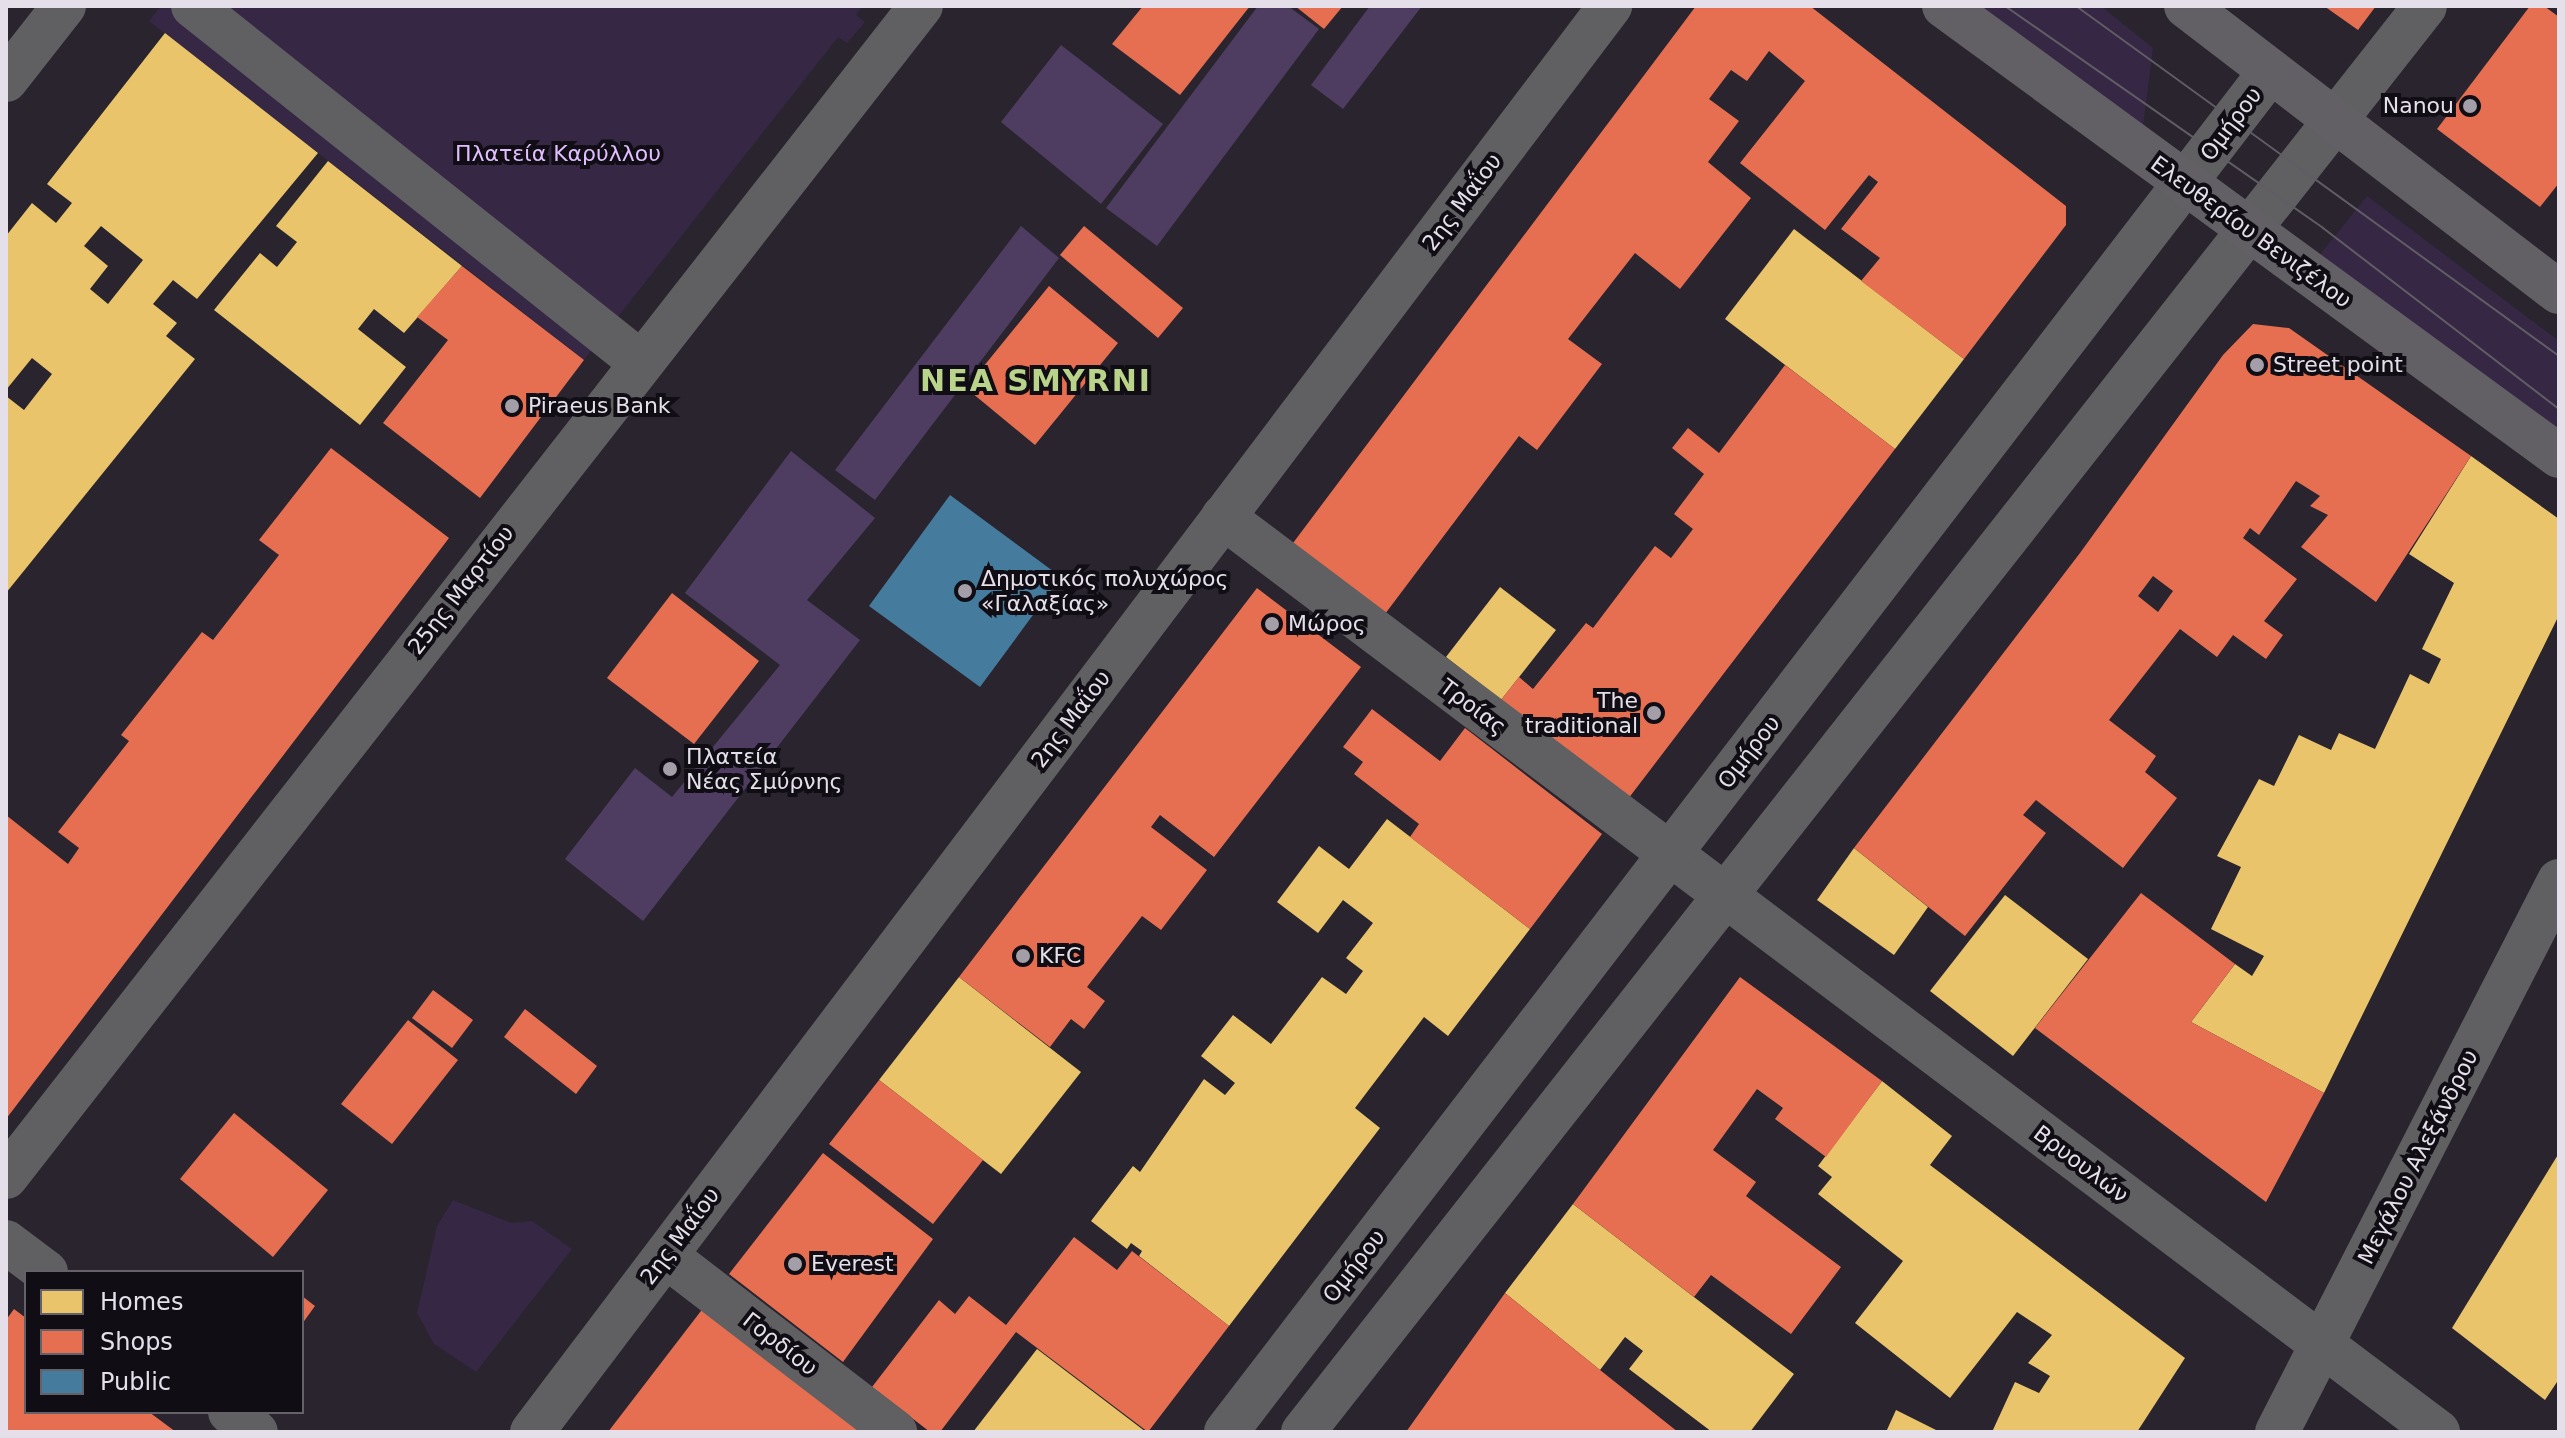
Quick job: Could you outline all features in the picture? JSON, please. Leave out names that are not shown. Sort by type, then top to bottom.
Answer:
[{"type":"main road","name":"Ελευθερίου Βενιζέλου","points":[[1944,6],[2246,230],[2559,456]]},
{"type":"main road","points":[[2186,6],[2559,292]]},
{"type":"street","points":[[6,80],[64,6]]},
{"type":"street","points":[[193,6],[639,361]]},
{"type":"street","name":"25ης Μαρτίου","points":[[6,1177],[639,361],[921,6]]},
{"type":"street","name":"2ης Μαΐου","points":[[532,1432],[1610,6]]},
{"type":"street","points":[[1303,1432],[2425,6]]},
{"type":"street","name":"Ομήρου","points":[[1226,1432],[2270,72]]},
{"type":"street","name":"Τροίας","points":[[1223,517],[1722,897]]},
{"type":"street","name":"Μεγάλου Αλεξάνδρου","points":[[2277,1432],[2559,881]]},
{"type":"street","name":"Βρυουλών","points":[[1722,897],[2438,1432]]},
{"type":"street","points":[[6,1242],[43,1270]]},
{"type":"street","name":"Γορδίου","points":[[666,1256],[895,1432]]},
{"type":"street","points":[[233,1414],[256,1432]]},
{"type":"green space","name":"Πλατεία Καρύλλου","points":[[161,6],[863,6],[856,15],[865,22],[847,43],[838,37],[584,360],[149,21]]},
{"type":"green space","points":[[1974,6],[2101,6],[2153,48],[2143,127]]},
{"type":"green space","points":[[2367,196],[2559,341],[2559,440],[2314,262]]},
{"type":"green space","points":[[453,1200],[511,1223],[532,1221],[572,1249],[476,1372],[434,1344],[417,1313],[437,1226]]},
{"type":"shaded area","points":[[1258,6],[1288,6],[1319,29],[1157,246],[1106,208]]},
{"type":"shaded area","points":[[1370,6],[1422,6],[1343,109],[1311,85]]},
{"type":"shaded area","points":[[1061,45],[1163,124],[1101,204],[1001,122]]},
{"type":"shaded area","points":[[1021,226],[1059,258],[875,500],[835,470]]},
{"type":"shaded area","points":[[791,451],[875,518],[807,600],[860,640],[643,921],[565,859],[635,768],[672,797],[780,665],[685,593]]},
{"type":"building: Homes","points":[[165,33],[318,153],[197,299],[173,280],[153,304],[177,323],[166,336],[195,359],[6,593],[6,396],[24,410],[52,374],[32,358],[6,390],[6,236],[32,203],[56,223],[72,203],[47,184]],"holes":[[[101,226],[143,260],[108,304],[90,289],[108,266],[84,246]]]},
{"type":"building: Homes","points":[[328,161],[462,266],[404,333],[374,309],[358,329],[406,367],[360,425],[214,310],[260,253],[277,267],[297,242],[276,226]]},
{"type":"building: Homes","points":[[1794,229],[1964,359],[1895,449],[1725,319]]},
{"type":"building: Homes","points":[[2471,456],[2559,519],[2559,615],[2324,1093],[2191,1022],[2235,964],[2252,976],[2264,956],[2211,929],[2241,867],[2217,856],[2259,779],[2274,786],[2299,735],[2331,750],[2339,733],[2375,749],[2410,674],[2429,684],[2441,659],[2422,649],[2454,583],[2409,554]]},
{"type":"building: Homes","points":[[1500,587],[1556,630],[1501,700],[1446,657]]},
{"type":"building: Homes","points":[[1387,819],[1530,929],[1448,1036],[1424,1017],[1355,1108],[1380,1128],[1229,1326],[1139,1256],[1142,1251],[1131,1243],[1127,1249],[1091,1221],[1133,1166],[1140,1172],[1204,1079],[1225,1095],[1235,1083],[1201,1056],[1233,1015],[1271,1044],[1322,977],[1346,994],[1363,971],[1346,958],[1373,923],[1343,900],[1318,933],[1277,902],[1319,846],[1349,869]]},
{"type":"building: Homes","points":[[1854,848],[1928,907],[1894,955],[1817,900]]},
{"type":"building: Homes","points":[[2005,895],[2088,959],[2013,1056],[1930,991]]},
{"type":"building: Homes","points":[[959,977],[1081,1072],[1001,1174],[879,1080]]},
{"type":"building: Homes","points":[[1882,1081],[1952,1136],[1930,1165],[2185,1358],[2137,1432],[1992,1432],[2015,1382],[2039,1393],[2050,1376],[2028,1363],[2052,1335],[2017,1312],[1950,1398],[1855,1323],[1903,1261],[1818,1194],[1832,1177],[1818,1166]]},
{"type":"building: Homes","points":[[2559,1153],[2559,1379],[2545,1400],[2452,1328]]},
{"type":"building: Homes","points":[[1573,1204],[1794,1374],[1750,1432],[1712,1432],[1629,1369],[1643,1351],[1625,1337],[1600,1370],[1505,1293]]},
{"type":"building: Homes","points":[[1037,1349],[1146,1432],[973,1432]]},
{"type":"building: Homes","points":[[1896,1410],[1940,1432],[1886,1432]]},
{"type":"building: Shops","points":[[1143,6],[1250,6],[1180,95],[1112,44]]},
{"type":"building: Shops","points":[[1295,6],[1343,6],[1324,29]]},
{"type":"building: Shops","points":[[1696,6],[1810,6],[2066,206],[2066,225],[1964,359],[1861,281],[1880,258],[1841,229],[1878,182],[1869,175],[1825,230],[1740,163],[1805,81],[1769,51],[1747,81],[1731,70],[1709,99],[1739,121],[1708,162],[1751,198],[1680,289],[1635,253],[1568,339],[1602,364],[1537,450],[1519,436],[1385,614],[1293,543]]},
{"type":"building: Shops","points":[[2324,6],[2376,6],[2358,30]]},
{"type":"building: Shops","points":[[2530,6],[2544,6],[2559,17],[2559,183],[2540,207],[2437,129]]},
{"type":"building: Shops","points":[[1084,226],[1183,308],[1158,338],[1060,255]]},
{"type":"building: Shops","points":[[462,266],[584,360],[480,498],[383,423],[448,340],[417,317]]},
{"type":"building: Shops","points":[[1049,286],[1118,343],[1035,445],[966,388]]},
{"type":"building: Shops","points":[[2253,324],[2289,328],[2471,456],[2376,602],[2301,547],[2328,515],[2310,506],[2320,496],[2296,481],[2259,535],[2250,528],[2243,538],[2297,579],[2264,621],[2283,635],[2266,659],[2233,635],[2217,657],[2180,629],[2109,720],[2156,756],[2145,772],[2177,798],[2123,868],[2036,800],[2023,815],[2046,833],[1965,936],[1854,848],[2080,553],[2223,355]],"holes":[[[2153,576],[2173,591],[2158,612],[2138,596]]]},
{"type":"building: Shops","points":[[1785,365],[1895,449],[1628,799],[1501,700],[1519,677],[1533,689],[1586,623],[1593,628],[1655,546],[1671,558],[1693,529],[1674,514],[1704,474],[1672,448],[1688,428],[1719,453]]},
{"type":"building: Shops","points":[[331,448],[449,538],[6,1119],[6,815],[68,864],[79,848],[58,832],[129,741],[121,735],[202,632],[213,640],[279,555],[259,540]]},
{"type":"building: Shops","points":[[1257,588],[1361,667],[1214,857],[1160,815],[1151,827],[1207,870],[1161,930],[1142,916],[1087,987],[1105,1001],[1084,1029],[1071,1019],[1050,1047],[959,977]]},
{"type":"building: Shops","points":[[672,593],[759,661],[694,744],[607,678]]},
{"type":"building: Shops","points":[[1372,709],[1440,761],[1465,728],[1602,834],[1530,929],[1410,837],[1419,824],[1354,774],[1363,762],[1343,747]]},
{"type":"building: Shops","points":[[2141,893],[2235,964],[2191,1022],[2324,1093],[2266,1202],[2035,1028]]},
{"type":"building: Shops","points":[[1740,977],[1882,1081],[1826,1157],[1775,1119],[1783,1108],[1757,1089],[1713,1150],[1756,1182],[1746,1196],[1841,1267],[1791,1334],[1711,1275],[1694,1297],[1573,1204]]},
{"type":"building: Shops","points":[[433,990],[473,1020],[452,1048],[412,1018]]},
{"type":"building: Shops","points":[[525,1009],[597,1066],[576,1094],[504,1037]]},
{"type":"building: Shops","points":[[408,1020],[458,1060],[392,1144],[341,1104]]},
{"type":"building: Shops","points":[[879,1080],[983,1160],[933,1224],[829,1144]]},
{"type":"building: Shops","points":[[234,1113],[328,1190],[273,1257],[180,1179]]},
{"type":"building: Shops","points":[[823,1153],[933,1239],[843,1362],[729,1274]]},
{"type":"building: Shops","points":[[1074,1237],[1117,1270],[1132,1251],[1229,1326],[1148,1432],[1016,1332],[940,1432],[930,1432],[872,1387],[939,1300],[955,1314],[969,1296],[1006,1325]]},
{"type":"building: Shops","points":[[1505,1293],[1600,1370],[1678,1432],[1406,1432]]},
{"type":"building: Shops","points":[[304,1298],[315,1306],[304,1321]]},
{"type":"building: Shops","points":[[704,1307],[865,1432],[608,1432]]},
{"type":"building: Shops","points":[[14,1309],[24,1316],[24,1414],[152,1414],[176,1432],[6,1432],[6,1320]]},
{"type":"building: Public","name":"Δημοτικός πολυχώρος «Γαλαξίας»","points":[[950,495],[1061,577],[980,687],[869,606]]},
{"type":"tram line","points":[[2005,6],[2323,228],[2559,409]]},
{"type":"tram line","points":[[2076,6],[2559,356]]},
{"type":"place","name":"Nanou","points":[[2470,106]]},
{"type":"place","name":"Street point","points":[[2257,365]]},
{"type":"place","name":"Piraeus Bank","points":[[512,406]]},
{"type":"place","name":"Δημοτικός πολυχώρος «Γαλαξίας»","points":[[965,591]]},
{"type":"place","name":"Μώρος","points":[[1272,624]]},
{"type":"place","name":"The traditional","points":[[1654,713]]},
{"type":"place","name":"Πλατεία Νέας Σμύρνης","points":[[670,769]]},
{"type":"place","name":"KFC","points":[[1023,956]]},
{"type":"place","name":"Everest","points":[[795,1264]]},
{"type":"district","name":"NEA SMYRNI","points":[[1036,381]]}]
